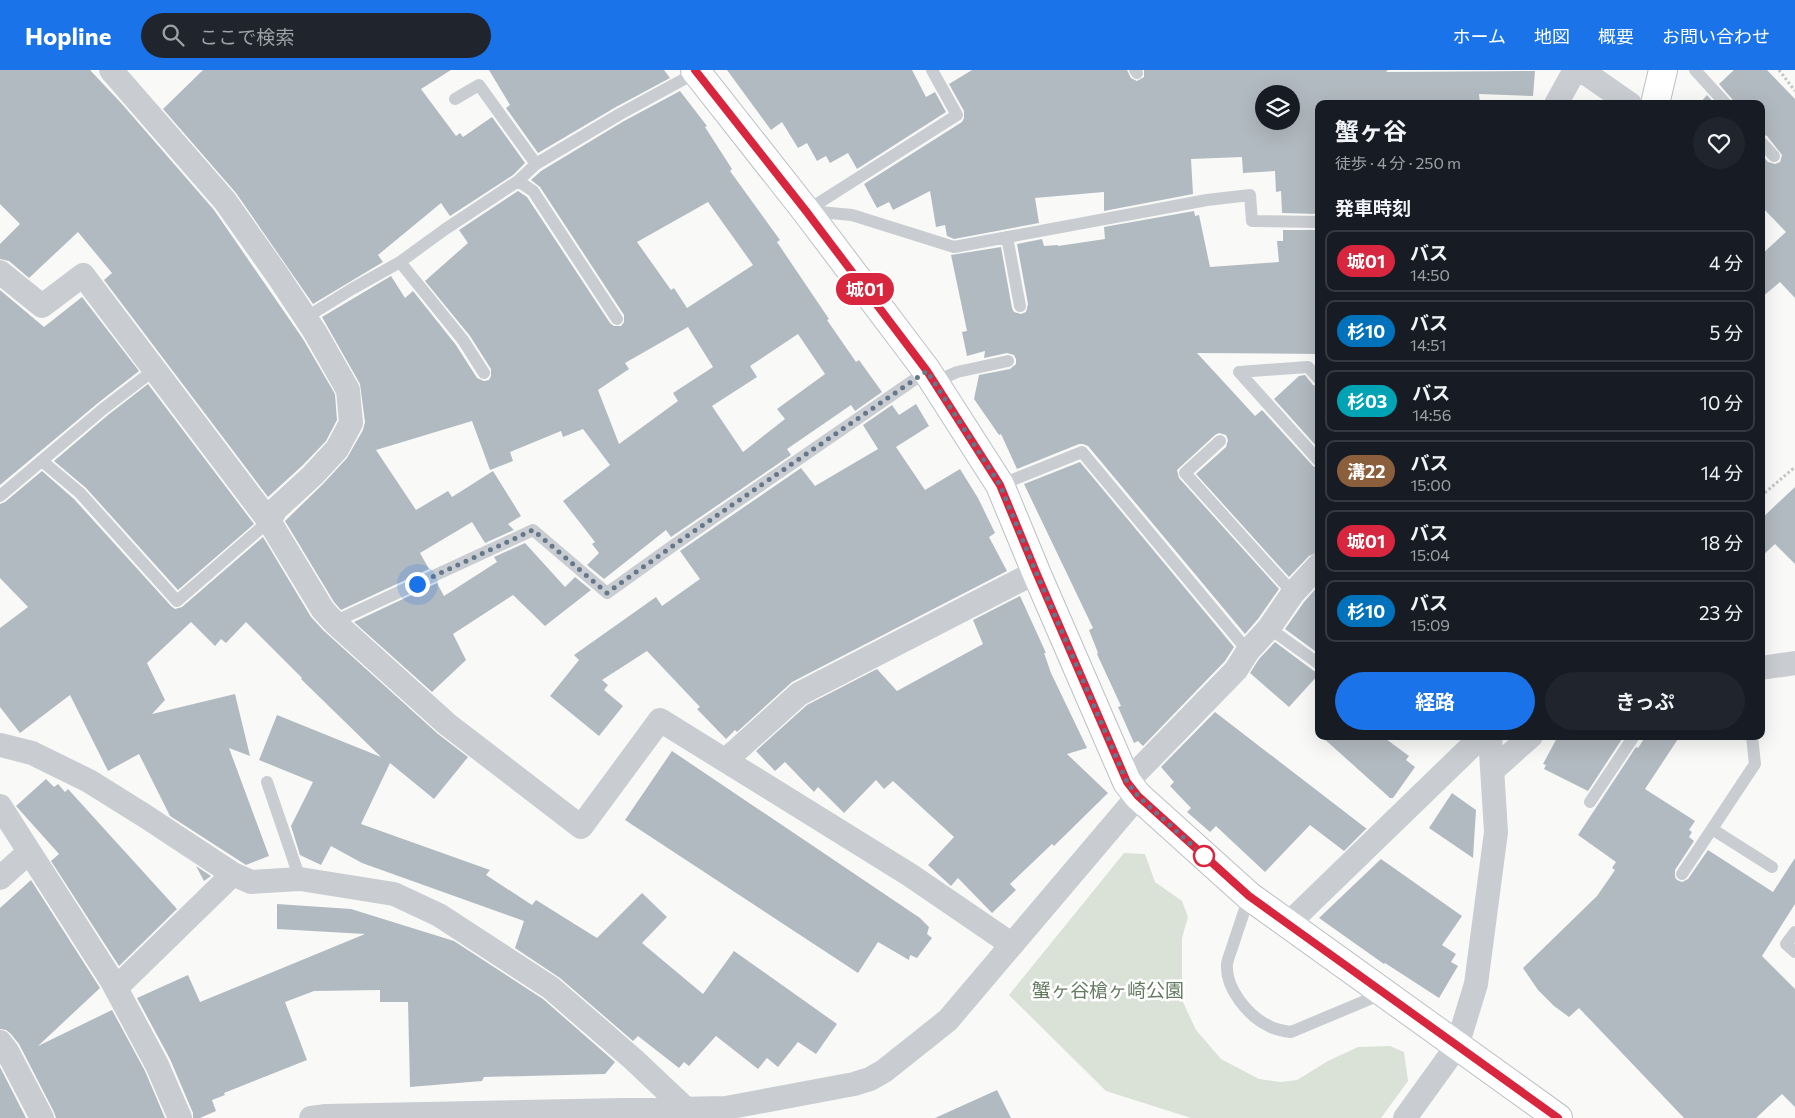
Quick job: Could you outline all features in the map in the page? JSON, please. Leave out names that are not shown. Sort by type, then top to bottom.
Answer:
[{"type":"main road","points":[[1656,100],[1663,70]]},
{"type":"main road","points":[[696,71],[806,211],[930,377],[1000,485],[1036,572],[1132,789],[1249,896],[1558,1118]]},
{"type":"street","points":[[110,70],[225,201],[315,332],[348,390],[351,423],[337,449],[313,475],[276,509],[269,521]]},
{"type":"street","points":[[1558,100],[1575,70]]},
{"type":"street","points":[[1581,70],[1624,100]]},
{"type":"street","points":[[0,272],[42,306],[83,275],[269,521],[323,610],[447,724],[581,827],[660,720],[910,875],[1011,944]]},
{"type":"street","points":[[311,1118],[326,1116],[544,1115],[726,1108],[854,1084],[870,1079],[884,1071],[948,1020],[1011,944],[1132,789],[1236,670],[1248,651],[1269,628],[1293,593],[1315,569]]},
{"type":"street","points":[[726,760],[799,694],[1036,572]]},
{"type":"street","points":[[1765,667],[1795,663]]},
{"type":"street","points":[[1287,925],[1478,740]]},
{"type":"street","points":[[1406,1118],[1457,1046],[1476,984],[1496,832],[1490,740]]},
{"type":"street","points":[[1493,770],[1527,740]]},
{"type":"street","points":[[0,745],[32,753],[89,781],[233,874],[251,882],[300,879],[394,894],[439,915],[551,988],[633,1059],[687,1110]]},
{"type":"street","points":[[0,806],[116,988],[157,1065],[180,1118]]},
{"type":"street","points":[[0,878],[29,852]]},
{"type":"street","points":[[116,988],[233,874]]},
{"type":"street","points":[[0,1042],[7,1051],[42,1118]]},
{"type":"lane","points":[[806,211],[957,115],[932,70]]},
{"type":"lane","points":[[1695,70],[1722,100]]},
{"type":"lane","points":[[305,318],[352,288],[400,262],[518,181],[536,164],[696,71]]},
{"type":"lane","points":[[455,99],[479,85],[536,164]]},
{"type":"lane","points":[[1765,146],[1774,156]]},
{"type":"lane","points":[[518,181],[533,191],[617,319]]},
{"type":"lane","points":[[806,211],[852,215],[954,247],[1208,200],[1250,195],[1252,221],[1315,222]]},
{"type":"lane","points":[[1007,236],[1020,306]]},
{"type":"lane","points":[[400,262],[463,340],[484,372]]},
{"type":"lane","points":[[334,622],[533,530],[607,593],[674,545],[930,377],[1008,361]]},
{"type":"lane","points":[[1315,374],[1308,367],[1239,372],[1315,457]]},
{"type":"lane","points":[[0,496],[103,409],[154,370]]},
{"type":"lane","points":[[1220,441],[1185,473],[1293,593]]},
{"type":"lane","points":[[1000,485],[1082,452],[1248,651]]},
{"type":"lane","points":[[42,461],[80,493],[177,601],[269,521]]},
{"type":"lane","points":[[1269,628],[1315,661]]},
{"type":"lane","points":[[1590,802],[1631,740]]},
{"type":"lane","points":[[1682,874],[1756,764],[1753,740]]},
{"type":"lane","points":[[267,782],[300,879]]},
{"type":"lane","points":[[1712,829],[1772,867]]},
{"type":"lane","points":[[1249,896],[1227,964],[1232,988],[1257,1019],[1280,1031],[1291,1032],[1384,993]]},
{"type":"lane","points":[[1795,932],[1786,944],[1795,952]]},
{"type":"path","points":[[1778,70],[1795,91]]},
{"type":"path","points":[[1765,493],[1795,467]]},
{"type":"green space","name":"蟹ヶ谷槍ヶ崎公園","points":[[1124,853],[1145,854],[1155,882],[1182,901],[1188,917],[1182,938],[1182,1000],[1196,1030],[1221,1059],[1259,1079],[1281,1082],[1297,1080],[1328,1061],[1358,1047],[1390,1046],[1404,1052],[1408,1081],[1381,1118],[1191,1118],[1106,1091],[1009,995]]},
{"type":"building","points":[[0,70],[90,70],[214,210],[303,339],[335,394],[337,420],[326,441],[268,497],[104,280],[112,273],[78,232],[29,278],[9,261],[0,259],[0,244],[20,224],[0,204]]},
{"type":"building","points":[[203,70],[451,70],[421,89],[456,136],[460,133],[463,137],[492,117],[525,163],[513,175],[450,216],[441,203],[378,255],[383,262],[313,304],[236,193],[163,109]]},
{"type":"building","points":[[489,70],[664,70],[670,78],[538,153],[506,108],[510,105]]},
{"type":"building","points":[[727,70],[912,70],[926,97],[935,92],[946,112],[857,169],[848,153],[830,163],[826,156],[817,161],[807,143],[798,148],[782,122],[771,130]]},
{"type":"building","points":[[972,70],[1127,70],[1131,78],[1137,81],[1144,77],[1144,70],[1535,71],[1533,96],[1479,94],[1480,100],[1315,100],[1315,214],[1282,213],[1281,191],[1276,192],[1275,171],[1243,173],[1242,157],[1191,159],[1193,194],[1104,211],[1104,192],[1035,198],[1039,223],[954,239],[947,236],[945,225],[936,227],[930,191],[893,210],[889,202],[877,208],[864,184],[962,122],[964,111],[949,84]]},
{"type":"building","points":[[1734,70],[1767,70],[1795,99],[1795,298],[1780,282],[1765,295],[1765,251],[1786,232],[1765,210],[1765,159],[1768,162],[1775,164],[1780,162],[1782,155],[1765,135],[1765,100],[1732,100],[1719,84]]},
{"type":"building","points":[[680,91],[707,126],[705,127],[732,169],[730,171],[780,240],[777,242],[829,319],[827,320],[856,362],[859,360],[882,392],[855,411],[851,405],[787,449],[791,455],[671,537],[666,530],[604,579],[587,565],[599,553],[592,544],[595,542],[563,501],[610,465],[583,429],[563,437],[561,431],[510,452],[513,461],[490,470],[472,421],[376,450],[416,510],[448,491],[452,497],[493,471],[521,516],[508,524],[514,530],[485,543],[472,522],[420,553],[429,569],[341,610],[334,602],[285,521],[347,458],[363,430],[365,422],[360,384],[322,317],[391,276],[405,298],[413,291],[456,345],[477,378],[484,381],[489,380],[491,369],[470,336],[425,281],[468,243],[459,230],[518,191],[527,197],[610,323],[614,326],[621,326],[624,322],[624,315],[540,187],[531,180],[541,171],[624,121]],"holes":[[[708,202],[753,265],[687,308],[674,288],[671,290],[637,242]],[[688,327],[713,367],[673,393],[678,401],[619,444],[598,390],[629,369],[625,363]],[[798,334],[825,374],[777,409],[785,419],[743,452],[712,406],[757,377],[750,366]]]},
{"type":"building","points":[[1707,95],[1711,100],[1703,100]]},
{"type":"building","points":[[1194,211],[1195,216],[1199,215],[1210,267],[1279,262],[1277,241],[1283,241],[1283,230],[1315,230],[1315,354],[1197,353],[1255,416],[1262,410],[1315,467],[1315,554],[1309,556],[1289,577],[1196,474],[1226,447],[1228,440],[1226,435],[1219,433],[1215,435],[1177,470],[1179,478],[1279,589],[1245,634],[1088,446],[1079,444],[1017,469],[1001,434],[999,435],[974,399],[979,375],[1010,369],[1016,364],[1016,359],[1014,355],[1007,353],[984,358],[985,351],[967,356],[962,332],[967,331],[951,255],[1001,247],[1012,308],[1014,312],[1021,314],[1026,312],[1028,304],[1017,244],[1042,239],[1044,246],[1058,246],[1105,239],[1104,227]]},
{"type":"building","points":[[0,290],[44,327],[82,297],[139,371],[0,485]]},
{"type":"building","points":[[1305,375],[1315,386],[1315,445],[1274,399],[1299,376]]},
{"type":"building","points":[[148,384],[254,524],[178,590],[86,488],[54,461]]},
{"type":"building","points":[[916,404],[929,426],[896,447],[925,490],[960,469],[978,498],[995,533],[989,537],[1007,571],[792,682],[737,732],[735,730],[726,739],[697,709],[700,707],[647,651],[602,680],[608,685],[604,690],[623,706],[599,736],[550,696],[579,660],[574,655],[656,597],[662,606],[700,579],[680,551],[801,468],[815,486],[878,449],[863,425],[892,405],[899,415]]},
{"type":"building","points":[[1080,462],[1234,647],[1225,661],[1143,746],[1138,741],[1134,743],[1118,707],[1121,706],[1097,654],[1089,630],[1093,628],[1024,484]]},
{"type":"building","points":[[42,471],[74,499],[175,609],[182,607],[263,537],[311,617],[324,631],[438,734],[468,757],[434,799],[390,763],[361,824],[490,870],[486,875],[532,905],[536,900],[597,938],[642,893],[667,917],[642,943],[703,994],[734,951],[837,1024],[816,1054],[798,1042],[778,1067],[767,1058],[758,1069],[716,1036],[689,1066],[684,1062],[679,1068],[638,1036],[633,1041],[560,978],[515,948],[524,921],[362,863],[331,846],[321,865],[300,855],[291,826],[313,782],[259,760],[277,715],[381,757],[246,622],[226,643],[221,639],[215,646],[191,622],[147,663],[165,700],[152,714],[235,694],[250,756],[229,748],[269,856],[246,865],[170,816],[139,754],[108,771],[70,695],[20,733],[0,707],[0,628],[28,607],[0,578],[0,504],[5,502]]},
{"type":"building","points":[[1795,487],[1795,564],[1775,544],[1765,553],[1765,515]]},
{"type":"building","points":[[525,543],[565,587],[575,577],[591,590],[545,626],[513,595],[453,634],[466,660],[432,692],[354,622],[437,583],[444,596],[497,562],[494,557]]},
{"type":"building","points":[[1315,590],[1315,651],[1285,629]]},
{"type":"building","points":[[1020,596],[1046,653],[1044,653],[1051,673],[1087,748],[1067,754],[1108,793],[1054,846],[1052,844],[1010,884],[1016,890],[992,913],[958,878],[951,886],[928,865],[954,837],[893,781],[884,789],[876,780],[844,813],[818,787],[814,792],[785,762],[775,771],[756,751],[807,705],[877,669],[897,691],[983,644],[973,620]]},
{"type":"building","points":[[1275,642],[1315,671],[1315,678],[1289,707],[1250,673],[1259,659]]},
{"type":"building","points":[[1215,712],[1367,829],[1344,851],[1310,825],[1265,872],[1216,826],[1210,832],[1187,812],[1191,808],[1170,786],[1174,782],[1161,767]]},
{"type":"building","points":[[1325,740],[1387,740],[1409,756],[1406,760],[1415,767],[1393,798],[1390,798]]},
{"type":"building","points":[[1556,740],[1621,740],[1588,791],[1544,769],[1546,765],[1543,764]]},
{"type":"building","points":[[1643,740],[1677,740],[1645,789],[1695,821],[1689,830],[1692,832],[1689,837],[1694,841],[1675,870],[1677,880],[1682,882],[1688,879],[1708,850],[1773,892],[1795,858],[1795,904],[1762,956],[1795,989],[1795,1107],[1782,1094],[1756,1118],[1684,1118],[1579,1008],[1569,1017],[1554,1006],[1538,990],[1523,968],[1597,896],[1615,870],[1612,868],[1616,862],[1578,835],[1636,747],[1638,748]]},
{"type":"building","points":[[672,751],[920,918],[929,927],[927,934],[932,938],[917,958],[910,955],[909,960],[878,942],[858,973],[625,820]]},
{"type":"building","points":[[46,779],[54,787],[58,784],[65,792],[68,789],[177,909],[119,966],[51,861],[59,854],[16,806]]},
{"type":"building","points":[[1452,793],[1476,810],[1473,858],[1429,828]]},
{"type":"building","points":[[1381,859],[1462,916],[1442,945],[1456,954],[1451,962],[1458,966],[1439,998],[1384,964],[1319,918]]},
{"type":"building","points":[[196,866],[211,876],[204,881]]},
{"type":"building","points":[[31,880],[100,988],[38,1046],[112,1010],[145,1071],[165,1118],[56,1118],[19,1044],[10,1033],[0,1029],[0,908]]},
{"type":"building","points":[[277,904],[351,909],[454,941],[543,999],[615,1062],[605,1074],[484,1077],[482,1081],[410,1087],[408,1002],[380,1002],[380,990],[314,991],[285,1002],[307,1060],[224,1093],[225,1095],[212,1100],[216,1111],[200,1118],[193,1118],[193,1113],[170,1059],[137,998],[188,975],[200,1002],[365,934],[277,929]]},
{"type":"building","points":[[0,1067],[26,1118],[0,1118]]},
{"type":"building","points":[[997,1090],[1011,1118],[935,1118]]},
{"type":"bus line","name":"城01","points":[[695,70],[806,211],[927,371],[1000,485],[1127,782],[1138,796],[1249,896],[1558,1118]]},
{"type":"route","points":[[417,584],[533,530],[607,593],[927,371],[1000,485],[1127,782],[1138,796],[1207,859],[1204,856]]}]
